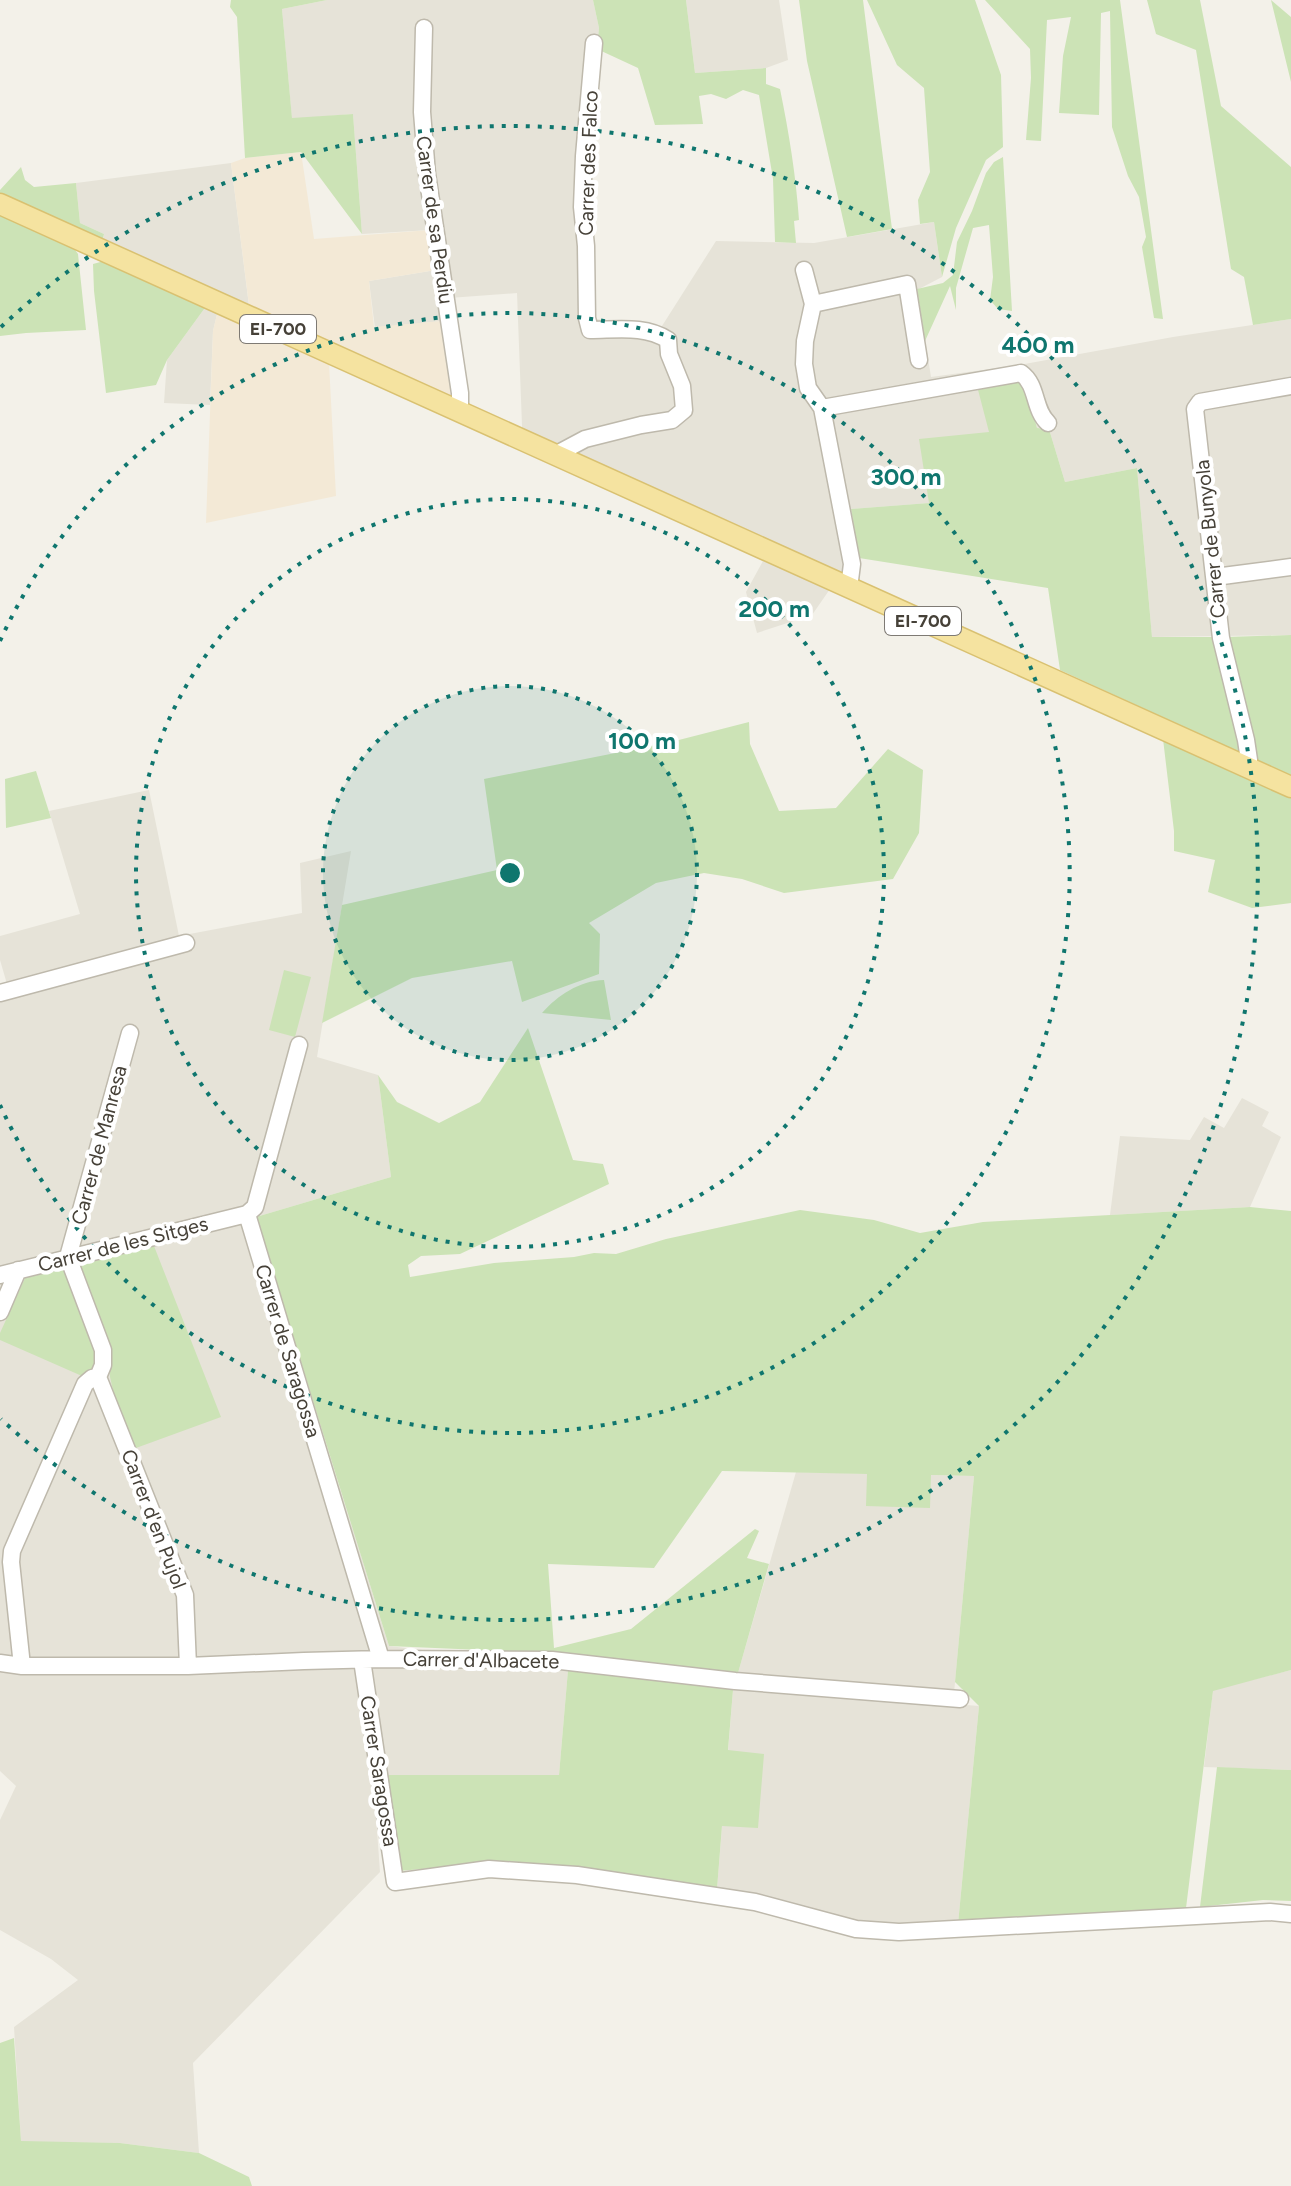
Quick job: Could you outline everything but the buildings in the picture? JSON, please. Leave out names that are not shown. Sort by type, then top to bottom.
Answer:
[{"type":"main road","name":"EI-700","points":[[0,204],[1291,787]]},
{"type":"street","name":"Carrer de sa Perdiu","points":[[424,28],[422,112],[427,174],[460,393],[460,412]]},
{"type":"street","name":"Carrer des Falco","points":[[555,455],[585,439],[672,420],[684,410],[682,386],[669,354],[668,340],[657,333],[639,329],[590,330],[587,318],[582,207],[594,43]]},
{"type":"street","points":[[804,270],[813,304],[805,341],[804,364],[808,388],[822,408],[852,564],[847,586]]},
{"type":"street","points":[[813,304],[907,284],[919,360]]},
{"type":"street","points":[[822,408],[1021,373],[1030,380],[1041,416],[1048,423]]},
{"type":"street","name":"Carrer de Bunyola","points":[[1247,767],[1246,740],[1221,638],[1195,409],[1200,402],[1291,386]]},
{"type":"street","points":[[1215,577],[1291,567]]},
{"type":"street","points":[[0,993],[186,943]]},
{"type":"street","name":"Carrer de Manresa","points":[[68,1257],[130,1033]]},
{"type":"street","points":[[247,1214],[255,1207],[299,1045]]},
{"type":"street","name":"Carrer de les Sitges","points":[[0,1275],[247,1214]]},
{"type":"street","name":"Carrer de Saragossa","points":[[247,1214],[381,1659]]},
{"type":"street","name":"Carrer d'en Pujol","points":[[68,1257],[103,1350],[103,1365],[98,1377],[185,1595],[188,1666]]},
{"type":"street","points":[[0,1312],[18,1270]]},
{"type":"street","points":[[22,1666],[12,1551],[85,1384],[98,1377]]},
{"type":"street","name":"Carrer d'Albacete","points":[[0,1663],[22,1666],[188,1666],[381,1659],[570,1661],[735,1681],[960,1699]]},
{"type":"street","name":"Carrer Saragossa","points":[[362,1660],[395,1882],[489,1869],[577,1875],[755,1902],[856,1929],[899,1932],[1270,1912],[1291,1914]]},
{"type":"shaded area","points":[[327,0],[593,0],[599,28],[587,203],[595,319],[662,326],[716,241],[814,243],[934,222],[942,277],[917,290],[931,377],[1291,319],[1291,635],[1152,637],[1137,468],[1065,482],[1049,429],[1037,428],[1024,380],[989,432],[929,503],[851,509],[859,558],[830,589],[812,615],[757,633],[746,592],[763,561],[712,535],[523,452],[517,293],[449,298],[442,321],[375,328],[369,281],[436,270],[430,230],[362,234],[353,114],[292,119],[282,9]]},
{"type":"shaded area","points":[[686,0],[779,0],[788,60],[766,68],[695,73]]},
{"type":"shaded area","points":[[301,152],[314,239],[430,230],[436,270],[369,281],[374,327],[442,321],[454,403],[329,363],[336,496],[206,523],[213,331],[218,310],[249,305],[231,163],[245,158]]},
{"type":"shaded area","points":[[231,163],[249,306],[102,242],[104,234],[80,223],[76,183]]},
{"type":"shaded area","points":[[207,305],[218,310],[213,331],[210,405],[164,403],[167,360]]},
{"type":"shaded area","points":[[149,790],[179,936],[302,913],[300,863],[351,851],[317,1057],[378,1075],[391,1177],[256,1217],[389,1646],[568,1670],[559,1775],[373,1775],[380,1872],[193,2063],[199,2153],[120,2143],[21,2142],[14,2027],[78,1980],[51,1959],[0,1930],[0,1820],[16,1786],[0,1771],[0,986],[7,984],[0,960],[0,936],[80,914],[49,811]]},
{"type":"shaded area","points":[[1242,1098],[1269,1112],[1262,1126],[1281,1137],[1250,1207],[1110,1215],[1120,1136],[1190,1140],[1204,1117],[1224,1128]]},
{"type":"shaded area","points":[[796,1472],[974,1476],[953,1704],[979,1706],[958,1924],[854,1922],[717,1889],[733,1690]]},
{"type":"shaded area","points":[[1291,1670],[1291,1770],[1204,1767],[1213,1690]]},
{"type":"green space","points":[[231,0],[327,0],[282,9],[292,118],[353,114],[362,234],[301,152],[245,158],[237,17],[230,7]]},
{"type":"green space","points":[[593,0],[686,0],[695,73],[766,68],[766,84],[780,89],[789,138],[799,220],[794,221],[796,243],[775,242],[773,179],[759,95],[743,90],[726,99],[711,94],[699,96],[703,124],[655,125],[638,68],[597,49],[599,28]]},
{"type":"green space","points":[[799,0],[863,0],[892,229],[847,237],[807,61]]},
{"type":"green space","points":[[867,0],[975,0],[1001,75],[1003,147],[986,160],[956,228],[942,277],[934,222],[920,224],[918,200],[930,172],[924,88],[897,65]]},
{"type":"green space","points":[[985,0],[1120,0],[1163,319],[1154,318],[1142,247],[1146,237],[1139,197],[1128,176],[1112,127],[1110,11],[1101,13],[1099,115],[1059,113],[1063,56],[1071,17],[1047,20],[1041,141],[1026,140],[1030,49]]},
{"type":"green space","points":[[1147,0],[1200,0],[1221,106],[1291,167],[1291,319],[1253,325],[1244,277],[1231,269],[1196,50],[1156,34]]},
{"type":"green space","points":[[1271,0],[1291,17],[1291,82]]},
{"type":"green space","points":[[1003,157],[1012,311],[998,309],[990,300],[993,277],[989,225],[973,228],[956,288],[956,310],[950,286],[925,341],[917,289],[943,283],[953,275],[957,242],[986,173],[994,162]]},
{"type":"green space","points":[[21,167],[25,180],[34,187],[76,183],[80,223],[104,234],[102,242],[0,197],[0,190]]},
{"type":"green space","points":[[0,212],[70,243],[78,254],[86,330],[0,336]]},
{"type":"green space","points":[[104,261],[207,305],[167,360],[156,385],[106,393],[93,264]]},
{"type":"green space","points":[[1024,379],[1037,428],[1049,429],[1065,482],[1137,468],[1152,637],[1216,637],[1240,753],[1060,670],[1048,588],[859,558],[851,509],[929,503],[919,439],[989,432],[977,386]]},
{"type":"green space","points":[[1291,635],[1291,780],[1257,764],[1227,637]]},
{"type":"green space","points":[[749,722],[750,744],[779,811],[836,808],[888,749],[923,770],[919,833],[893,879],[784,893],[742,879],[704,873],[656,883],[589,923],[600,934],[599,974],[522,1002],[512,961],[412,978],[322,1023],[342,905],[497,870],[484,779],[671,742]]},
{"type":"green space","points":[[1163,739],[1291,795],[1291,903],[1252,908],[1208,892],[1215,860],[1174,851]]},
{"type":"green space","points":[[36,771],[51,818],[6,828],[5,779]]},
{"type":"green space","points":[[284,970],[311,977],[295,1037],[269,1030]]},
{"type":"green space","points":[[604,980],[611,1020],[542,1013],[570,990]]},
{"type":"green space","points":[[528,1028],[573,1160],[603,1164],[609,1184],[460,1254],[421,1256],[408,1265],[410,1277],[494,1263],[594,1253],[616,1254],[666,1239],[800,1210],[874,1220],[920,1233],[983,1222],[1250,1207],[1291,1211],[1291,1670],[1213,1691],[1186,1908],[958,1924],[979,1706],[955,1682],[974,1476],[931,1475],[930,1508],[866,1506],[867,1474],[722,1471],[654,1568],[548,1564],[554,1648],[631,1629],[755,1529],[759,1531],[747,1558],[769,1564],[738,1673],[553,1653],[389,1646],[256,1217],[391,1177],[378,1075],[397,1102],[439,1123],[480,1102]]},
{"type":"green space","points":[[154,1246],[221,1417],[136,1448],[114,1395],[107,1339],[80,1265]]},
{"type":"green space","points":[[66,1268],[97,1351],[98,1365],[82,1376],[0,1340],[0,1333],[25,1278]]},
{"type":"green space","points":[[588,1666],[729,1685],[733,1690],[728,1750],[764,1754],[758,1828],[722,1826],[717,1889],[478,1864],[399,1871],[385,1775],[559,1775],[568,1670]]},
{"type":"green space","points":[[1217,1767],[1291,1770],[1291,1901],[1263,1900],[1200,1907]]},
{"type":"green space","points":[[14,2038],[21,2141],[120,2143],[199,2153],[249,2177],[252,2186],[0,2186],[0,2043]]}]
